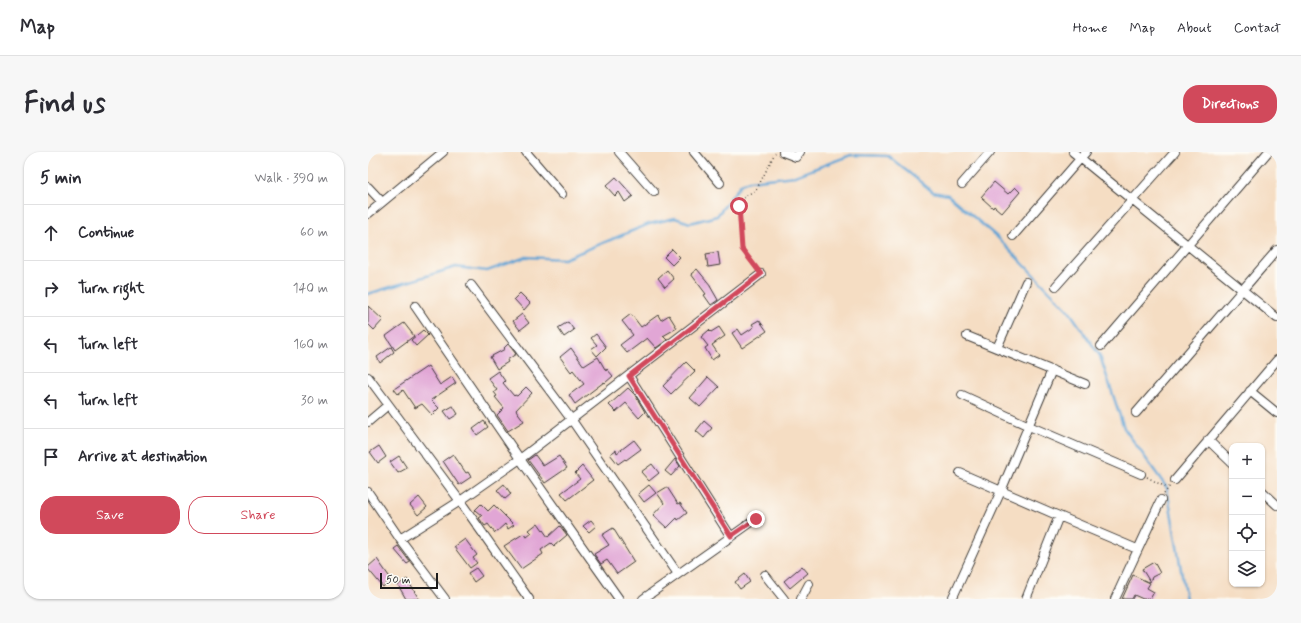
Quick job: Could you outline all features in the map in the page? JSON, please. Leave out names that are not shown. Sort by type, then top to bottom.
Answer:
[{"type":"street","points":[[526,152],[562,194]]},
{"type":"street","points":[[619,152],[654,192]]},
{"type":"street","points":[[694,152],[720,183]]},
{"type":"street","points":[[783,152],[796,157],[800,152]]},
{"type":"street","points":[[962,184],[990,152]]},
{"type":"street","points":[[1073,152],[1083,155],[1134,200],[1277,318]]},
{"type":"street","points":[[1056,286],[1134,200],[1175,152]]},
{"type":"street","points":[[1101,346],[1187,244],[1268,152]]},
{"type":"street","points":[[368,214],[438,154]]},
{"type":"street","points":[[1013,236],[1083,155]]},
{"type":"street","points":[[368,187],[382,202]]},
{"type":"street","points":[[1136,414],[1277,250]]},
{"type":"street","points":[[400,539],[460,501],[520,459],[761,274]]},
{"type":"street","points":[[998,348],[1026,282]]},
{"type":"street","points":[[470,284],[571,419],[678,574]]},
{"type":"street","points":[[415,306],[520,459],[619,599]]},
{"type":"street","points":[[968,336],[1085,384]]},
{"type":"street","points":[[1175,480],[1277,360]]},
{"type":"street","points":[[952,599],[1001,491],[1052,370]]},
{"type":"street","points":[[629,376],[731,536]]},
{"type":"street","points":[[368,377],[460,501],[529,599]]},
{"type":"street","points":[[1250,391],[1277,413]]},
{"type":"street","points":[[962,395],[1029,426],[1141,474]]},
{"type":"street","points":[[368,422],[388,405]]},
{"type":"street","points":[[1208,440],[1229,460]]},
{"type":"street","points":[[960,473],[1137,548]]},
{"type":"street","points":[[368,492],[400,539],[445,599]]},
{"type":"street","points":[[1265,494],[1277,505]]},
{"type":"street","points":[[1115,599],[1160,500]]},
{"type":"street","points":[[1026,599],[1059,516]]},
{"type":"street","points":[[643,599],[756,519]]},
{"type":"street","points":[[765,575],[784,599]]},
{"type":"street","points":[[801,599],[809,584]]},
{"type":"path","points":[[761,274],[742,249],[739,206],[745,196],[756,190],[775,152]]},
{"type":"path","points":[[1141,474],[1167,488]]},
{"type":"path","points":[[1160,500],[1167,488],[1175,480]]},
{"type":"building","points":[[616,177],[633,196],[625,202],[619,192],[615,196],[606,186]]},
{"type":"building","points":[[994,182],[1008,194],[1015,187],[1020,192],[1002,213],[994,206],[993,208],[981,197]]},
{"type":"building","points":[[672,249],[680,257],[672,265],[664,257]]},
{"type":"building","points":[[718,252],[720,265],[708,267],[706,254]]},
{"type":"building","points":[[697,269],[711,286],[718,300],[711,305],[704,295],[706,294],[691,274]]},
{"type":"building","points":[[667,270],[674,279],[665,287],[658,278]]},
{"type":"building","points":[[520,293],[530,303],[524,310],[514,299]]},
{"type":"building","points":[[368,306],[383,320],[374,330],[368,324]]},
{"type":"building","points":[[522,314],[529,323],[520,330],[513,321]]},
{"type":"building","points":[[631,314],[641,327],[658,315],[661,320],[669,315],[677,328],[663,336],[667,340],[656,348],[647,338],[627,353],[620,345],[633,335],[622,321]]},
{"type":"building","points":[[759,320],[767,331],[742,348],[732,333],[738,329],[742,335],[754,327],[752,324]]},
{"type":"building","points":[[568,322],[574,330],[564,337],[558,328]]},
{"type":"building","points":[[404,323],[414,336],[395,350],[386,336]]},
{"type":"building","points":[[719,327],[725,336],[712,345],[719,355],[712,360],[705,348],[708,346],[701,337],[709,330],[711,332]]},
{"type":"building","points":[[423,330],[428,335],[416,346],[411,340]]},
{"type":"building","points":[[596,334],[606,347],[597,356],[591,349],[597,345],[591,338]]},
{"type":"building","points":[[508,344],[516,354],[507,360],[508,362],[497,369],[490,357],[505,349],[504,348]]},
{"type":"building","points":[[391,347],[394,352],[380,363],[377,357]]},
{"type":"building","points":[[571,348],[584,366],[598,357],[606,371],[607,369],[613,376],[575,404],[569,395],[584,384],[573,370],[571,372],[560,357]]},
{"type":"building","points":[[686,362],[695,371],[671,394],[663,386]]},
{"type":"building","points":[[428,366],[440,385],[452,377],[456,383],[431,400],[439,408],[432,415],[422,404],[415,408],[403,390],[398,394],[394,389]]},
{"type":"building","points":[[498,371],[505,381],[503,383],[514,396],[517,396],[526,387],[532,393],[516,410],[524,421],[508,431],[497,415],[504,408],[495,397],[497,396],[494,392],[497,390],[488,378]]},
{"type":"building","points":[[708,377],[719,387],[700,407],[690,398]]},
{"type":"building","points":[[628,388],[635,395],[645,412],[639,418],[626,403],[616,412],[609,405]]},
{"type":"building","points":[[453,406],[458,414],[450,419],[444,411]]},
{"type":"building","points":[[484,421],[488,427],[477,435],[473,429]]},
{"type":"building","points":[[704,421],[712,428],[704,438],[696,431]]},
{"type":"building","points":[[634,440],[641,449],[618,464],[610,454],[616,450],[617,453]]},
{"type":"building","points":[[379,446],[386,457],[378,463],[370,452]]},
{"type":"building","points":[[453,454],[466,473],[468,472],[471,477],[459,485],[443,461]]},
{"type":"building","points":[[535,455],[543,466],[559,456],[567,468],[545,483],[528,460]]},
{"type":"building","points":[[399,456],[407,468],[398,473],[390,462]]},
{"type":"building","points":[[675,459],[680,466],[671,476],[665,471]]},
{"type":"building","points":[[652,464],[659,473],[649,481],[641,472]]},
{"type":"building","points":[[582,466],[593,480],[567,500],[561,493],[580,479],[575,473]]},
{"type":"building","points":[[504,484],[511,494],[505,499],[497,490]]},
{"type":"building","points":[[649,485],[656,493],[644,502],[638,494]]},
{"type":"building","points":[[667,487],[678,504],[680,503],[687,513],[678,520],[677,518],[667,528],[653,515],[664,503],[657,493]]},
{"type":"building","points":[[419,497],[427,507],[418,515],[410,505]]},
{"type":"building","points":[[481,504],[488,511],[494,505],[514,525],[508,529],[505,524],[495,533],[488,524],[485,526],[479,518],[482,516],[475,510]]},
{"type":"building","points":[[591,520],[596,526],[589,532],[583,526]]},
{"type":"building","points":[[538,523],[548,537],[560,526],[567,535],[554,546],[551,543],[541,550],[543,554],[521,569],[504,546],[523,534],[527,537],[532,533],[529,530]]},
{"type":"building","points":[[613,528],[634,562],[617,574],[607,560],[601,564],[594,554],[609,545],[602,535]]},
{"type":"building","points":[[465,539],[477,555],[473,558],[477,563],[470,568],[454,547]]},
{"type":"building","points":[[398,546],[410,562],[407,564],[394,549]]},
{"type":"building","points":[[377,559],[391,579],[383,587],[368,569],[368,567]]},
{"type":"building","points":[[1154,562],[1160,573],[1152,577],[1150,582],[1142,569]]},
{"type":"building","points":[[802,566],[808,573],[790,588],[784,581]]},
{"type":"building","points":[[476,568],[482,576],[474,582],[468,573]]},
{"type":"building","points":[[745,574],[750,582],[740,589],[735,582]]},
{"type":"building","points":[[1133,575],[1150,583],[1147,588],[1154,592],[1150,599],[1143,599],[1134,595],[1132,599],[1122,599]]},
{"type":"building","points":[[407,579],[419,599],[406,599],[398,585]]},
{"type":"waterway","points":[[368,294],[456,267],[487,271],[526,257],[564,259],[649,224],[675,218],[690,223],[717,216],[741,184],[749,181],[795,176],[851,155],[888,156],[933,192],[948,195],[997,237],[1069,311],[1100,356],[1124,428],[1167,488],[1186,599]]},
{"type":"route","points":[[739,206],[742,249],[761,274],[629,376],[731,536],[756,519]]}]
